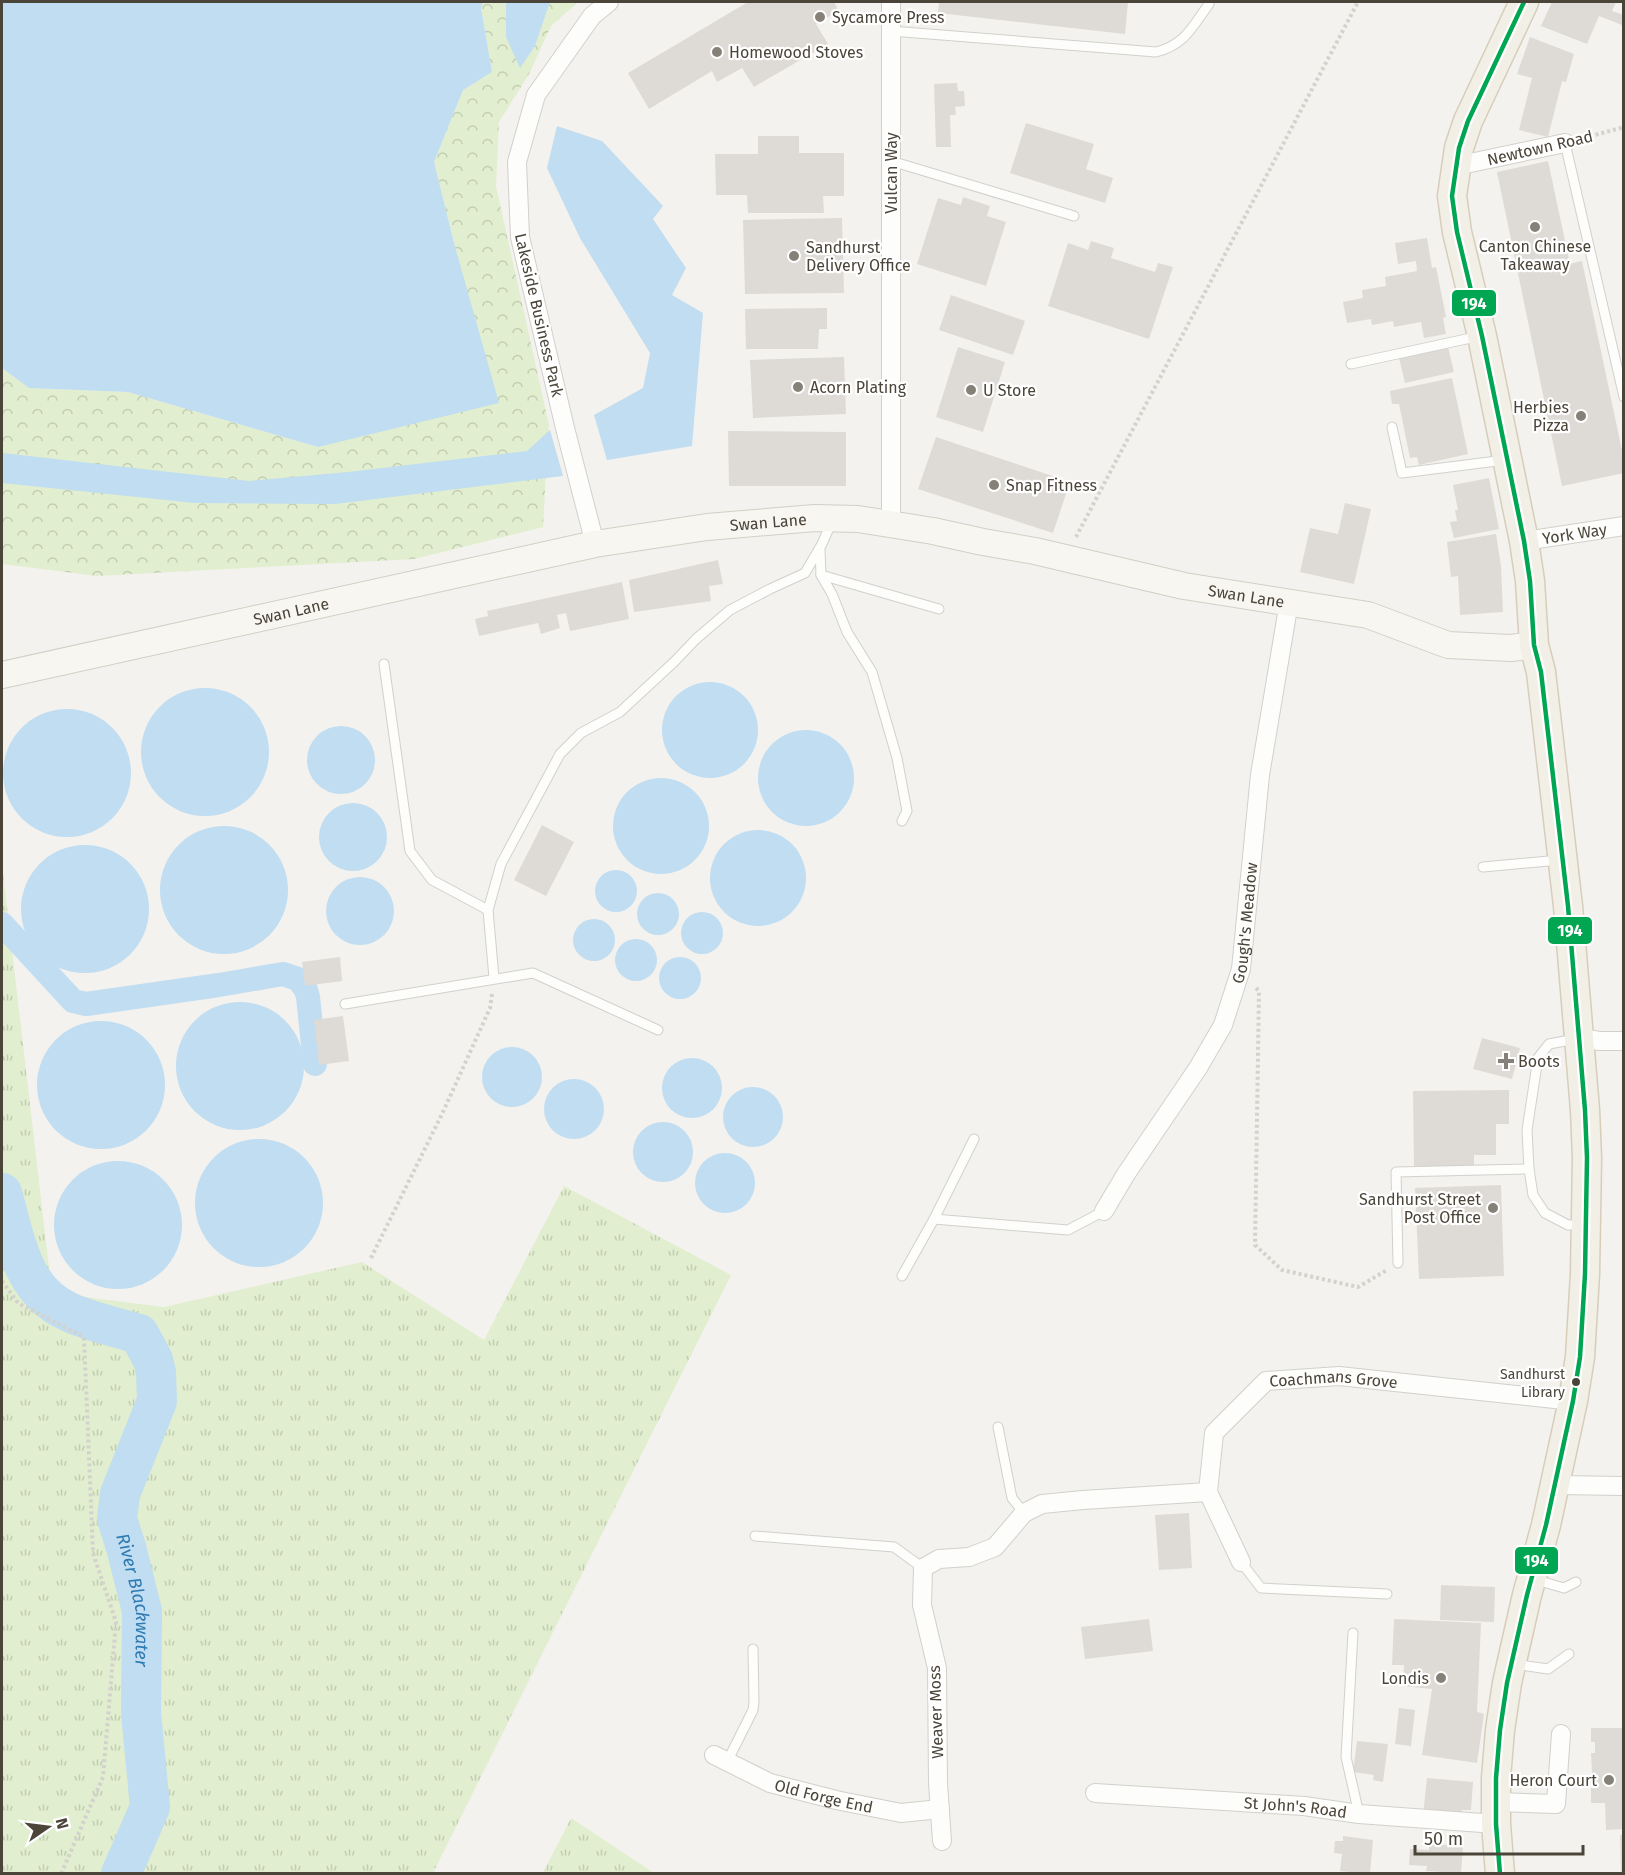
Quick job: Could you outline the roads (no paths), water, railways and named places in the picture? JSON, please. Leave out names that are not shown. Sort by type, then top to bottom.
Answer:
[{"type":"main road","points":[[1500,1874],[1496,1778],[1500,1730],[1511,1664],[1556,1485],[1580,1357],[1585,1274],[1587,1158],[1580,1038],[1563,860],[1541,672],[1534,645],[1530,581],[1508,459],[1454,215],[1452,196],[1459,148],[1468,121],[1494,74],[1524,2]]},
{"type":"street","name":"Lakeside Business Park","points":[[595,544],[520,237],[517,162],[536,95],[592,16],[609,2]]},
{"type":"street","name":"Vulcan Way","points":[[891,2],[891,524]]},
{"type":"street","name":"Newtown Road","points":[[1456,166],[1565,143]]},
{"type":"street","name":"Swan Lane","points":[[2,675],[595,544],[745,523],[815,518],[858,519],[891,524],[1035,551],[1184,586],[1368,615],[1448,645],[1511,648],[1534,645]]},
{"type":"street","name":"York Way","points":[[1524,541],[1623,526]]},
{"type":"street","name":"Gough's Meadow","points":[[1104,1211],[1224,1025],[1241,969],[1260,775],[1289,602]]},
{"type":"street","points":[[1580,1038],[1623,1041]]},
{"type":"street","name":"Coachmans Grove","points":[[1208,1492],[1214,1433],[1266,1381],[1340,1376],[1573,1401]]},
{"type":"street","points":[[1556,1485],[1623,1486]]},
{"type":"street","points":[[922,1568],[939,1559],[969,1557],[995,1547],[1024,1513],[1042,1504],[1208,1492],[1241,1562]]},
{"type":"street","name":"Weaver Moss","points":[[922,1568],[922,1605],[937,1668],[938,1783],[942,1841]]},
{"type":"street","points":[[1496,1813],[1556,1804],[1561,1734]]},
{"type":"street","name":"Old Forge End","points":[[720,1759],[770,1783],[836,1800],[902,1813],[940,1809]]},
{"type":"street","name":"St John's Road","points":[[1095,1793],[1304,1806],[1359,1814],[1496,1813]]},
{"type":"lane","points":[[891,31],[1156,52],[1172,47],[1185,38],[1209,4]]},
{"type":"lane","points":[[1565,143],[1621,373],[1623,397]]},
{"type":"lane","points":[[891,161],[1074,216]]},
{"type":"lane","points":[[1352,364],[1482,336]]},
{"type":"lane","points":[[1392,427],[1402,473],[1508,459]]},
{"type":"lane","points":[[494,978],[488,910],[501,864],[560,754],[581,733],[620,712],[696,639],[730,610],[805,573],[820,548],[833,519]]},
{"type":"lane","points":[[820,548],[821,575],[832,594],[847,632],[872,672],[897,758],[907,811],[902,820]]},
{"type":"lane","points":[[821,575],[939,609]]},
{"type":"lane","points":[[384,664],[410,851],[432,880],[488,910]]},
{"type":"lane","points":[[1483,867],[1563,860]]},
{"type":"lane","points":[[345,1004],[533,973],[658,1029]]},
{"type":"lane","points":[[1580,1038],[1549,1044],[1538,1058],[1527,1130],[1533,1195],[1545,1213],[1568,1225],[1586,1225]]},
{"type":"lane","points":[[902,1276],[934,1219],[974,1139]]},
{"type":"lane","points":[[1398,1263],[1396,1172],[1529,1169]]},
{"type":"lane","points":[[934,1219],[1068,1230],[1104,1211]]},
{"type":"lane","points":[[998,1427],[1012,1497],[1024,1513]]},
{"type":"lane","points":[[755,1536],[894,1547],[922,1568]]},
{"type":"lane","points":[[1241,1562],[1261,1588],[1387,1594]]},
{"type":"lane","points":[[1532,1578],[1564,1588],[1576,1582]]},
{"type":"lane","points":[[1353,1633],[1346,1757],[1359,1814]]},
{"type":"lane","points":[[720,1759],[753,1710],[753,1649]]},
{"type":"lane","points":[[1511,1664],[1548,1669],[1569,1654]]},
{"type":"water","points":[[2,2],[483,2],[481,8],[492,72],[463,90],[434,162],[499,403],[318,447],[128,392],[29,388],[2,368]]},
{"type":"water","points":[[506,2],[550,2],[535,46],[520,68],[506,37]]},
{"type":"water","points":[[557,126],[602,141],[663,206],[653,219],[686,268],[672,295],[703,313],[692,446],[607,460],[594,415],[643,388],[650,353],[580,238],[547,168]]},
{"type":"water","points":[[550,430],[563,476],[335,504],[195,503],[2,483],[2,453],[249,481],[527,451]]},
{"type":"water","points":[[710,682],[728,686],[744,696],[754,712],[758,730],[754,748],[744,764],[728,774],[710,778],[692,774],[676,764],[666,748],[662,730],[666,712],[676,696],[692,686]]},
{"type":"water","points":[[205,688],[229,693],[250,707],[264,728],[269,752],[264,776],[250,797],[229,811],[205,816],[181,811],[160,797],[146,776],[141,752],[146,728],[160,707],[181,693]]},
{"type":"water","points":[[67,709],[91,714],[112,728],[126,749],[131,773],[126,797],[112,818],[91,832],[67,837],[43,832],[22,818],[8,797],[3,773],[8,749],[22,728],[43,714]]},
{"type":"water","points":[[334,726],[348,726],[360,731],[370,741],[375,760],[370,779],[360,789],[348,794],[334,794],[322,789],[312,779],[307,767],[307,753],[312,741],[322,731]]},
{"type":"water","points":[[806,730],[824,734],[840,744],[850,760],[854,778],[850,796],[840,812],[824,822],[806,826],[788,822],[772,812],[762,796],[758,778],[762,760],[772,744],[788,734]]},
{"type":"water","points":[[661,778],[679,782],[695,792],[705,808],[709,826],[705,844],[695,860],[679,870],[661,874],[643,870],[627,860],[617,844],[613,826],[617,808],[627,792],[643,782]]},
{"type":"water","points":[[346,803],[360,803],[372,808],[382,818],[387,837],[382,856],[372,866],[360,871],[346,871],[334,866],[324,856],[319,844],[319,830],[324,818],[334,808]]},
{"type":"water","points":[[224,826],[248,831],[269,845],[283,866],[288,890],[283,914],[269,935],[248,949],[224,954],[200,949],[179,935],[165,914],[160,890],[165,866],[179,845],[200,831]]},
{"type":"water","points":[[758,830],[776,834],[792,844],[802,860],[806,878],[802,896],[792,912],[776,922],[758,926],[740,922],[724,912],[714,896],[710,878],[714,860],[724,844],[740,834]]},
{"type":"water","points":[[85,845],[109,850],[130,864],[144,885],[149,909],[144,933],[130,954],[109,968],[85,973],[61,968],[40,954],[26,933],[21,909],[26,885],[40,864],[61,850]]},
{"type":"water","points":[[616,870],[624,871],[631,876],[636,883],[636,899],[631,906],[624,911],[616,912],[608,911],[601,906],[596,899],[595,891],[596,883],[601,876],[608,871]]},
{"type":"water","points":[[353,877],[367,877],[379,882],[389,892],[394,911],[389,930],[379,940],[367,945],[353,945],[341,940],[331,930],[326,918],[326,904],[331,892],[341,882]]},
{"type":"water","points":[[658,893],[666,894],[673,899],[678,906],[678,922],[673,929],[666,934],[658,935],[650,934],[643,929],[638,922],[637,914],[638,906],[643,899],[650,894]]},
{"type":"water","points":[[702,912],[710,913],[717,918],[722,925],[722,941],[717,948],[710,953],[702,954],[694,953],[687,948],[682,941],[681,933],[682,925],[687,918],[694,913]]},
{"type":"water","points":[[594,919],[602,920],[609,925],[614,932],[614,948],[609,955],[602,960],[594,961],[586,960],[579,955],[574,948],[573,940],[574,932],[579,925],[586,920]]},
{"type":"water","points":[[636,939],[644,940],[651,945],[656,952],[656,968],[651,975],[644,980],[636,981],[628,980],[621,975],[616,968],[615,960],[616,952],[621,945],[628,940]]},
{"type":"water","points":[[680,957],[688,958],[695,963],[700,970],[700,986],[695,993],[688,998],[680,999],[672,998],[665,993],[660,986],[659,978],[660,970],[665,963],[672,958]]},
{"type":"water","points":[[240,1002],[264,1007],[285,1021],[299,1042],[304,1066],[299,1090],[285,1111],[264,1125],[240,1130],[216,1125],[195,1111],[181,1090],[176,1066],[181,1042],[195,1021],[216,1007]]},
{"type":"water","points":[[101,1021],[125,1026],[146,1040],[160,1061],[165,1085],[160,1109],[146,1130],[125,1144],[101,1149],[77,1144],[56,1130],[42,1109],[37,1085],[42,1061],[56,1040],[77,1026]]},
{"type":"water","points":[[512,1047],[529,1052],[537,1060],[542,1077],[537,1094],[529,1102],[512,1107],[495,1102],[487,1094],[482,1077],[487,1060],[495,1052]]},
{"type":"water","points":[[692,1058],[704,1060],[717,1071],[722,1088],[720,1100],[709,1113],[692,1118],[680,1116],[667,1105],[662,1088],[664,1076],[675,1063]]},
{"type":"water","points":[[574,1079],[591,1084],[599,1092],[604,1109],[599,1126],[591,1134],[574,1139],[557,1134],[549,1126],[544,1109],[549,1092],[557,1084]]},
{"type":"water","points":[[753,1087],[770,1092],[778,1100],[783,1117],[778,1134],[770,1142],[753,1147],[736,1142],[728,1134],[723,1117],[728,1100],[736,1092]]},
{"type":"water","points":[[657,1122],[669,1122],[680,1127],[688,1135],[693,1152],[691,1164],[680,1177],[669,1182],[657,1182],[646,1177],[638,1169],[633,1158],[633,1146],[638,1135],[646,1127]]},
{"type":"water","points":[[259,1139],[283,1144],[304,1158],[318,1179],[323,1203],[318,1227],[304,1248],[283,1262],[259,1267],[235,1262],[214,1248],[200,1227],[195,1203],[200,1179],[214,1158],[235,1144]]},
{"type":"water","points":[[725,1153],[737,1155],[750,1166],[755,1183],[753,1195],[742,1208],[725,1213],[713,1211],[700,1200],[695,1183],[697,1171],[708,1158]]},
{"type":"water","points":[[118,1161],[142,1166],[163,1180],[177,1201],[182,1225],[177,1249],[163,1270],[142,1284],[118,1289],[94,1284],[73,1270],[59,1249],[54,1225],[59,1201],[73,1180],[94,1166]]},
{"type":"waterway","points":[[2,924],[73,1001],[86,1004],[283,974],[298,979],[308,997],[315,1064]]},
{"type":"waterway","name":"River Blackwater","points":[[2,1193],[22,1262],[40,1291],[53,1303],[69,1312],[139,1334],[153,1360],[156,1372],[157,1401],[120,1494],[117,1519],[142,1611],[141,1713],[150,1807],[121,1874]]},
{"type":"place","name":"Sycamore Press","points":[[820,17]]},
{"type":"place","name":"Homewood Stoves","points":[[717,52]]},
{"type":"place","name":"Canton Chinese Takeaway","points":[[1535,227]]},
{"type":"place","name":"Sandhurst Delivery Office","points":[[794,256]]},
{"type":"place","name":"Acorn Plating","points":[[798,387]]},
{"type":"place","name":"U Store","points":[[971,390]]},
{"type":"place","name":"Herbies Pizza","points":[[1581,416]]},
{"type":"place","name":"Snap Fitness","points":[[994,485]]},
{"type":"place","name":"Boots","points":[[1506,1061]]},
{"type":"place","name":"Sandhurst Street Post Office","points":[[1493,1208]]},
{"type":"place","name":"Sandhurst Library","points":[[1576,1382]]},
{"type":"place","name":"Londis","points":[[1441,1678]]},
{"type":"place","name":"Heron Court","points":[[1609,1780]]}]
